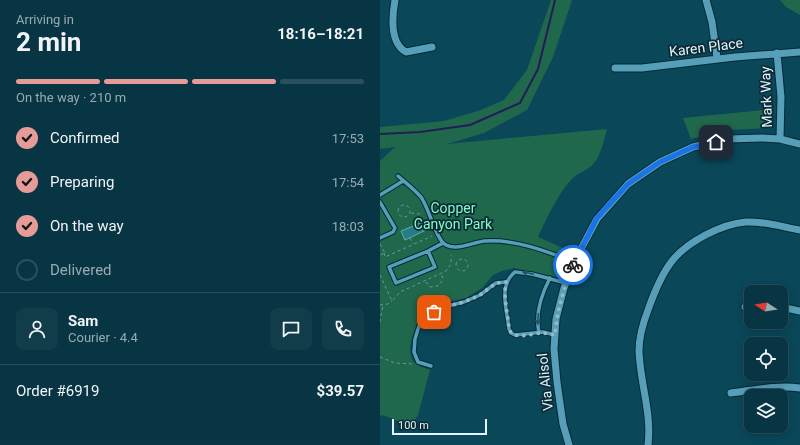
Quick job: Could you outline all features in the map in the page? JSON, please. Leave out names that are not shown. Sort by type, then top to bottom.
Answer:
[{"type":"street","points":[[395,0],[393,9],[393,27],[400,49],[406,52],[432,47]]},
{"type":"street","points":[[706,0],[712,22],[717,58]]},
{"type":"street","name":"Karen Place","points":[[615,68],[642,68],[717,58],[800,52]]},
{"type":"street","name":"Mark Way","points":[[777,53],[781,96],[780,139]]},
{"type":"street","name":"Via Alisol","points":[[569,445],[563,424],[557,382],[554,350],[556,319],[566,283],[574,262],[597,218],[628,184],[660,162],[693,147],[728,139],[762,138],[780,139],[800,144]]},
{"type":"street","points":[[648,445],[649,421],[639,351],[640,338],[656,288],[672,261],[694,242],[709,232],[727,226],[746,222],[769,224],[800,230]]},
{"type":"street","points":[[788,308],[800,311]]},
{"type":"street","points":[[731,393],[765,388],[800,388]]},
{"type":"lane","points":[[398,176],[421,197],[428,208],[443,243],[453,248],[486,241],[506,242],[548,252],[574,262]]},
{"type":"lane","points":[[380,195],[403,180]]},
{"type":"lane","points":[[380,202],[395,228],[393,232],[380,238]]},
{"type":"lane","points":[[428,251],[435,267],[396,283],[389,267],[428,251],[443,243]]},
{"type":"lane","points":[[555,335],[539,333],[514,335],[511,333],[509,329],[505,296],[506,282],[515,272],[532,274],[566,283]]},
{"type":"lane","points":[[539,333],[537,321],[543,292],[550,278]]},
{"type":"lane","points":[[431,366],[418,362],[414,352],[419,326],[434,312],[480,295],[496,283],[506,282]]},
{"type":"path","points":[[410,213],[409,208],[406,205],[400,206],[398,210],[399,214],[404,217],[408,216],[410,213],[419,214],[423,212]]},
{"type":"path","points":[[424,224],[428,222]]},
{"type":"path","points":[[380,244],[385,253],[385,257],[433,235]]},
{"type":"path","points":[[410,238],[413,244]]},
{"type":"path","points":[[380,255],[384,253]]},
{"type":"path","points":[[380,305],[388,304],[400,292],[442,274],[452,263],[451,255]]},
{"type":"path","points":[[464,259],[468,262],[468,266],[466,270],[461,271],[458,269],[456,264],[458,260],[464,259]]},
{"type":"path","points":[[452,263],[456,264]]},
{"type":"path","points":[[426,281],[430,286],[438,286],[443,280],[442,274]]},
{"type":"path","points":[[380,275],[392,301]]},
{"type":"path","points":[[380,322],[383,305]]},
{"type":"path","points":[[380,357],[395,363],[413,364]]},
{"type":"green space","name":"Copper Canyon Park","points":[[551,0],[572,0],[553,57],[527,110],[484,133],[447,144],[607,129],[601,150],[596,160],[590,167],[574,177],[563,190],[538,237],[570,251],[558,278],[514,268],[502,271],[493,275],[482,288],[466,298],[446,302],[418,321],[410,346],[411,356],[413,361],[421,367],[430,370],[418,415],[410,427],[389,417],[380,415],[380,161],[395,147],[380,149],[380,127],[444,121],[481,110],[504,100],[527,70]]},
{"type":"green space","points":[[780,0],[800,0],[800,15],[786,7]]},
{"type":"green space","points":[[773,109],[773,125],[768,128],[729,130],[691,139],[683,118]]},
{"type":"building","points":[[423,222],[426,230],[405,240],[401,231]]},
{"type":"waterway","points":[[380,134],[420,132],[470,125],[520,103],[538,69],[555,0]]},
{"type":"way so far","points":[[434,312],[480,295],[496,283],[506,282],[505,296],[509,329],[511,333],[514,335],[521,335],[543,332],[555,335],[556,319],[560,303],[573,265]]},
{"type":"route","points":[[573,265],[597,218],[628,184],[660,162],[693,147],[716,142]]}]
